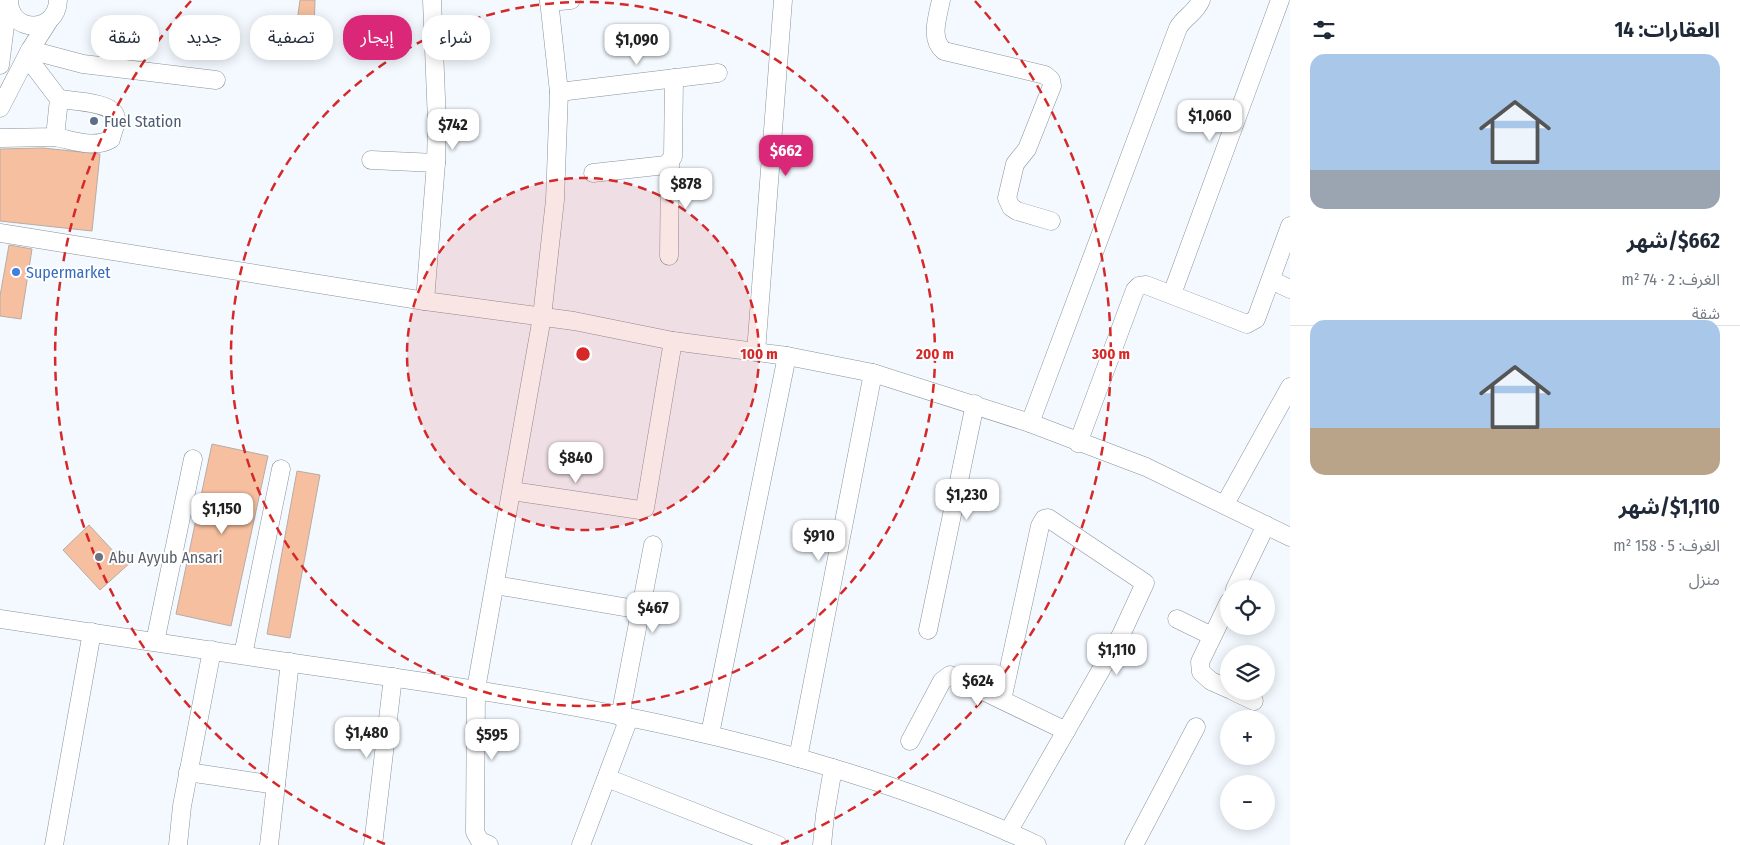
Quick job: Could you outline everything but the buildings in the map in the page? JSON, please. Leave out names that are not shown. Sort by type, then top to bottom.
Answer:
[{"type":"street","points":[[6,4],[22,24],[38,26],[69,0]]},
{"type":"street","points":[[425,301],[436,163],[437,122],[432,0]]},
{"type":"street","points":[[488,845],[480,841],[475,832],[476,690],[542,318],[555,200],[560,92],[549,1],[571,0]]},
{"type":"street","points":[[756,352],[784,0]]},
{"type":"street","points":[[941,0],[935,39],[937,45],[944,51],[1045,75],[1051,80],[1052,86],[1029,144],[1015,164],[1007,198],[1011,207],[1017,212],[1052,221]]},
{"type":"street","points":[[1030,423],[1178,28],[1182,22],[1192,15],[1200,0]]},
{"type":"street","points":[[1172,294],[1280,0]]},
{"type":"street","points":[[0,65],[6,4]]},
{"type":"street","points":[[0,108],[8,96],[28,53],[54,12]]},
{"type":"street","points":[[28,53],[83,64],[216,80]]},
{"type":"street","points":[[28,53],[59,98],[55,137]]},
{"type":"street","points":[[560,92],[718,73]]},
{"type":"street","points":[[593,173],[666,166],[670,162],[673,157],[674,78]]},
{"type":"street","points":[[0,138],[55,137],[95,144],[111,139],[116,119],[108,106],[59,98]]},
{"type":"street","points":[[371,160],[436,163]]},
{"type":"street","points":[[669,256],[670,162]]},
{"type":"street","points":[[1078,443],[1134,290],[1139,286],[1146,285],[1247,324],[1256,319],[1290,226]]},
{"type":"street","points":[[0,233],[425,301],[542,318],[574,320],[673,341],[787,356],[873,373],[975,404],[1146,467],[1225,504],[1290,538]]},
{"type":"street","points":[[1271,280],[1290,289]]},
{"type":"street","points":[[512,491],[640,510],[645,508],[673,341]]},
{"type":"street","points":[[710,734],[787,356]]},
{"type":"street","points":[[798,758],[873,373]]},
{"type":"street","points":[[1225,504],[1290,387]]},
{"type":"street","points":[[928,630],[975,404]]},
{"type":"street","points":[[155,642],[193,459]]},
{"type":"street","points":[[243,655],[281,469]]},
{"type":"street","points":[[1002,700],[1040,526],[1044,519],[1048,518],[1145,583],[1121,635],[1008,832]]},
{"type":"street","points":[[1240,580],[1266,526]]},
{"type":"street","points":[[581,845],[607,778],[624,717],[653,545]]},
{"type":"street","points":[[495,585],[641,610]]},
{"type":"street","points":[[0,619],[476,690],[710,734],[881,782],[1037,845]]},
{"type":"street","points":[[1177,619],[1212,636]]},
{"type":"street","points":[[1220,620],[1200,662],[1201,672],[1220,684]]},
{"type":"street","points":[[54,845],[92,632]]},
{"type":"street","points":[[178,845],[188,772],[212,650]]},
{"type":"street","points":[[269,845],[290,662]]},
{"type":"street","points":[[910,741],[945,676],[950,675],[1066,731]]},
{"type":"street","points":[[373,845],[393,677]]},
{"type":"street","points":[[1134,845],[1196,727]]},
{"type":"street","points":[[822,845],[833,768]]},
{"type":"street","points":[[188,772],[276,785]]},
{"type":"street","points":[[607,778],[778,845]]},
{"type":"place","name":"Fuel Station","points":[[94,121]]},
{"type":"place","name":"Supermarket","points":[[16,272]]},
{"type":"place","name":"Abu Ayyub Ansari","points":[[99,557]]}]
